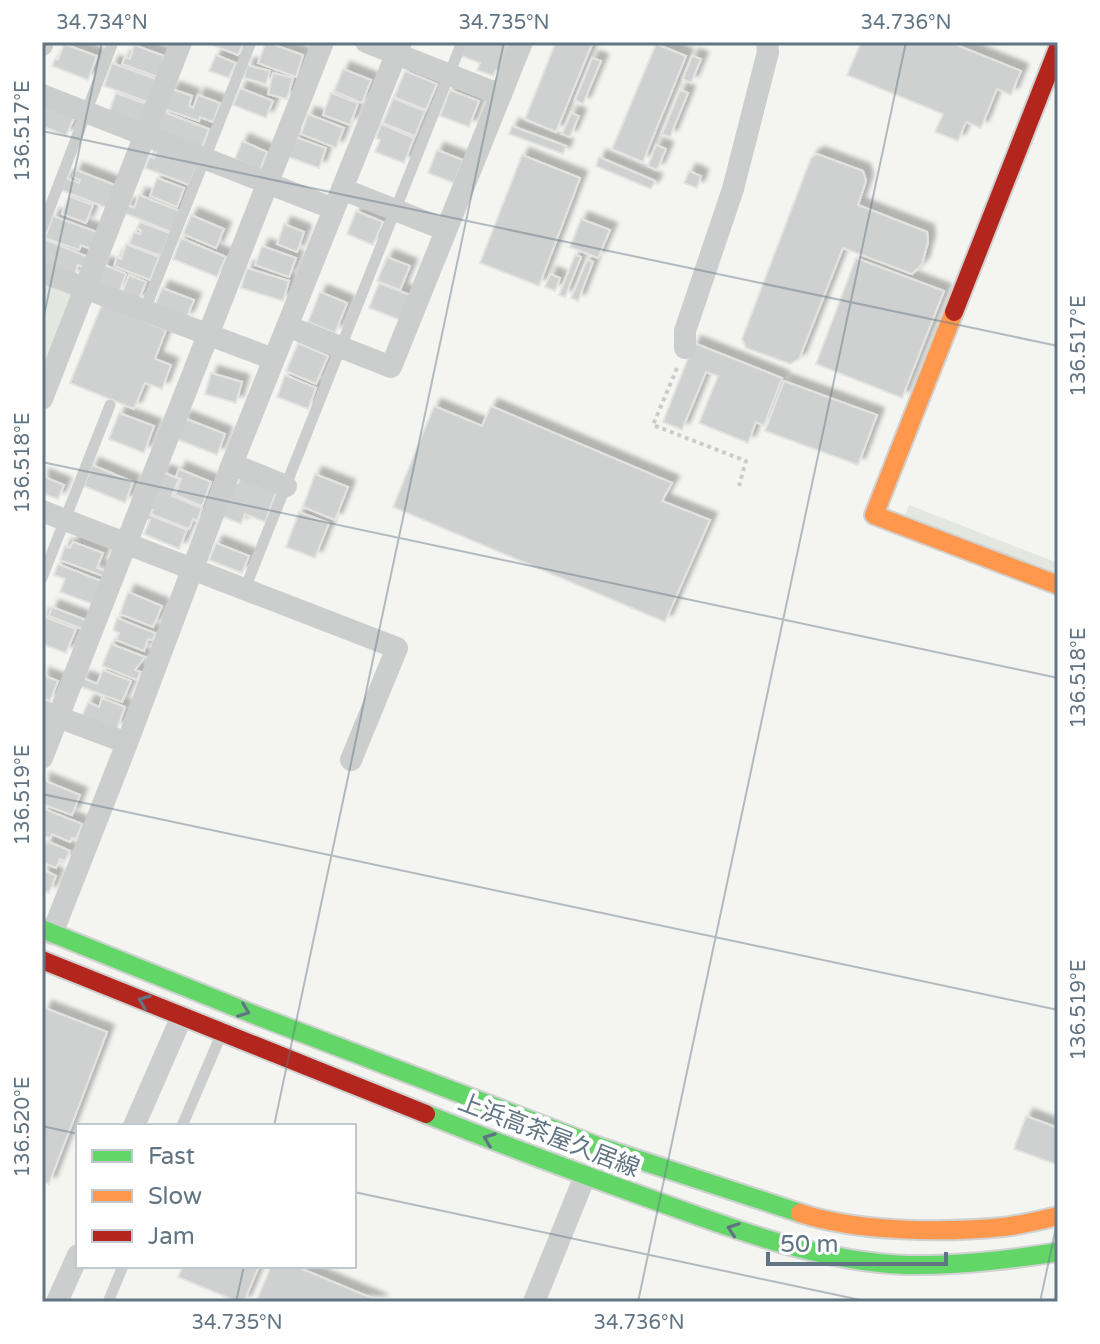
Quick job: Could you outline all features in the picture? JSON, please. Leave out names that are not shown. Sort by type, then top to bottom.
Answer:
[{"type":"main road","points":[[1058,48],[874,515],[1058,585]]},
{"type":"main road","name":"上浜高茶屋久居線","points":[[47,932],[597,1146],[809,1216],[867,1226],[953,1230],[1006,1227],[1058,1216]]},
{"type":"main road","name":"上浜高茶屋久居線","points":[[42,960],[585,1176],[752,1236],[836,1257],[919,1264],[991,1263],[1058,1252]]},
{"type":"main road","points":[[585,1176],[597,1146]]},
{"type":"street","points":[[42,399],[181,42]]},
{"type":"street","points":[[42,758],[50,714],[126,544],[323,42]]},
{"type":"street","points":[[366,42],[399,48],[449,75],[501,95]]},
{"type":"street","points":[[287,326],[391,367],[522,42]]},
{"type":"street","points":[[685,348],[685,331],[733,189],[768,52],[767,42]]},
{"type":"street","points":[[47,932],[127,743],[273,359],[399,48]]},
{"type":"street","points":[[42,95],[267,182],[395,211],[446,230]]},
{"type":"street","points":[[42,272],[273,359]]},
{"type":"street","points":[[232,464],[286,486]]},
{"type":"street","points":[[42,511],[397,648],[351,760]]},
{"type":"street","points":[[50,714],[127,743]]},
{"type":"street","points":[[135,1124],[182,1016]]},
{"type":"street","points":[[534,1302],[585,1176]]},
{"type":"street","points":[[57,1302],[76,1259]]},
{"type":"lane","points":[[42,228],[113,42]]},
{"type":"lane","points":[[144,312],[251,42]]},
{"type":"lane","points":[[244,591],[462,42]]},
{"type":"lane","points":[[42,578],[110,405]]},
{"type":"lane","points":[[183,1124],[222,1033]]},
{"type":"lane","points":[[108,1302],[122,1268]]},
{"type":"path","points":[[685,348],[653,425],[746,461],[739,486]]},
{"type":"shaded area","points":[[42,278],[74,291],[42,377]]},
{"type":"shaded area","points":[[909,505],[1058,563],[1058,574],[905,515]]},
{"type":"building","points":[[205,42],[244,42],[238,55]]},
{"type":"building","points":[[266,42],[303,55],[296,77],[258,63]]},
{"type":"building","points":[[467,42],[498,42],[510,46],[500,71],[496,70],[493,76],[477,70],[480,63],[461,56]]},
{"type":"building","points":[[556,42],[593,42],[556,132],[525,119]]},
{"type":"building","points":[[861,42],[949,42],[1021,71],[1011,95],[997,89],[981,128],[966,122],[958,141],[935,132],[943,114],[847,75]]},
{"type":"building","points":[[64,44],[97,56],[88,80],[52,66]]},
{"type":"building","points":[[656,44],[686,56],[643,162],[612,149]]},
{"type":"building","points":[[134,45],[164,56],[160,78],[122,64],[125,57],[130,59]]},
{"type":"building","points":[[216,55],[236,63],[229,78],[209,71]]},
{"type":"building","points":[[692,56],[701,59],[691,83],[683,79]]},
{"type":"building","points":[[592,58],[601,61],[583,104],[575,100]]},
{"type":"building","points":[[112,63],[156,79],[147,102],[104,86]]},
{"type":"building","points":[[247,65],[270,71],[266,84],[244,78]]},
{"type":"building","points":[[343,69],[371,80],[362,103],[334,91]]},
{"type":"building","points":[[405,71],[437,84],[426,110],[394,97]]},
{"type":"building","points":[[273,73],[293,78],[287,99],[268,94]]},
{"type":"building","points":[[240,88],[273,101],[266,118],[233,105]]},
{"type":"building","points":[[172,89],[192,96],[189,106],[193,108],[198,95],[220,103],[213,122],[200,117],[199,121],[164,109]]},
{"type":"building","points":[[450,90],[479,101],[469,127],[440,116]]},
{"type":"building","points":[[680,90],[688,93],[670,137],[662,134]]},
{"type":"building","points":[[116,93],[149,105],[141,124],[109,112]]},
{"type":"building","points":[[331,93],[358,103],[350,125],[323,115]]},
{"type":"building","points":[[393,98],[425,111],[415,136],[383,123]]},
{"type":"building","points":[[42,105],[74,118],[66,136],[42,126]]},
{"type":"building","points":[[164,112],[209,129],[202,148],[157,131]]},
{"type":"building","points":[[571,113],[579,116],[570,137],[562,134]]},
{"type":"building","points":[[308,114],[344,128],[336,148],[301,134]]},
{"type":"building","points":[[381,124],[414,138],[404,163],[375,152]]},
{"type":"building","points":[[512,126],[566,146],[563,154],[509,134]]},
{"type":"building","points":[[295,137],[326,148],[319,168],[288,157]]},
{"type":"building","points":[[242,141],[267,152],[260,170],[235,159]]},
{"type":"building","points":[[656,145],[666,149],[657,170],[648,166]]},
{"type":"building","points":[[157,149],[197,165],[189,185],[145,168]]},
{"type":"building","points":[[437,150],[463,160],[454,183],[428,173]]},
{"type":"building","points":[[817,154],[863,171],[866,181],[858,205],[927,232],[928,242],[922,264],[912,274],[843,248],[799,359],[790,364],[746,348],[742,339],[811,158]]},
{"type":"building","points":[[522,155],[580,178],[539,286],[480,263]]},
{"type":"building","points":[[599,157],[655,181],[651,189],[596,166]]},
{"type":"building","points":[[76,170],[115,185],[107,208],[61,190],[66,178],[79,183],[80,180],[73,177]]},
{"type":"building","points":[[689,171],[701,176],[697,188],[684,183]]},
{"type":"building","points":[[157,178],[184,188],[177,207],[150,196]]},
{"type":"building","points":[[139,195],[180,211],[171,232],[124,213],[127,205],[134,208]]},
{"type":"building","points":[[69,196],[93,205],[86,223],[62,214]]},
{"type":"building","points":[[356,211],[383,222],[373,245],[347,234]]},
{"type":"building","points":[[191,215],[224,229],[216,248],[183,234]]},
{"type":"building","points":[[53,216],[97,232],[91,249],[81,245],[79,250],[45,238]]},
{"type":"building","points":[[581,219],[610,230],[598,258],[570,247]]},
{"type":"building","points":[[140,222],[170,233],[161,256],[129,244],[134,232],[140,234],[141,230],[137,228]]},
{"type":"building","points":[[284,224],[304,232],[297,252],[277,244]]},
{"type":"building","points":[[181,238],[226,257],[217,277],[173,259]]},
{"type":"building","points":[[44,239],[88,257],[84,267],[78,265],[74,277],[42,264]]},
{"type":"building","points":[[126,244],[159,257],[150,280],[114,266],[117,257],[121,259]]},
{"type":"building","points":[[262,246],[296,258],[289,277],[255,265]]},
{"type":"building","points":[[575,255],[581,257],[565,297],[559,295]]},
{"type":"building","points":[[387,257],[410,266],[400,290],[377,281]]},
{"type":"building","points":[[856,258],[944,291],[902,398],[816,364]]},
{"type":"building","points":[[587,260],[593,262],[578,301],[571,298]]},
{"type":"building","points":[[103,264],[126,274],[119,293],[96,284]]},
{"type":"building","points":[[247,268],[289,281],[283,301],[241,288]]},
{"type":"building","points":[[550,274],[560,278],[555,291],[545,287]]},
{"type":"building","points":[[129,275],[146,282],[138,302],[121,295]]},
{"type":"building","points":[[379,283],[410,295],[400,320],[369,308]]},
{"type":"building","points":[[162,288],[194,300],[186,319],[154,307]]},
{"type":"building","points":[[320,292],[347,303],[335,333],[308,322]]},
{"type":"building","points":[[102,304],[166,330],[155,359],[171,365],[162,389],[145,383],[134,409],[70,383]]},
{"type":"building","points":[[298,343],[328,356],[316,384],[286,371]]},
{"type":"building","points":[[694,343],[782,378],[764,426],[756,422],[748,443],[699,423],[718,376],[706,372],[682,430],[663,422]]},
{"type":"building","points":[[211,373],[242,382],[236,403],[205,394]]},
{"type":"building","points":[[285,375],[316,388],[308,409],[277,397]]},
{"type":"building","points":[[784,381],[877,415],[858,465],[765,431]]},
{"type":"building","points":[[434,406],[482,426],[491,406],[672,483],[662,501],[710,520],[665,622],[393,507]]},
{"type":"building","points":[[119,413],[154,426],[144,453],[109,439]]},
{"type":"building","points":[[184,418],[225,434],[217,455],[176,439]]},
{"type":"building","points":[[92,465],[133,482],[125,503],[84,486]]},
{"type":"building","points":[[179,469],[211,482],[202,506],[175,495],[181,479],[176,477]]},
{"type":"building","points":[[163,472],[179,479],[172,496],[202,508],[197,521],[193,519],[189,529],[151,514],[153,510],[148,508]]},
{"type":"building","points":[[315,474],[348,487],[335,520],[303,507]]},
{"type":"building","points":[[42,476],[64,485],[58,499],[42,493]]},
{"type":"building","points":[[241,476],[277,490],[265,522],[245,514],[241,524],[219,515],[232,481],[238,483]]},
{"type":"building","points":[[299,512],[329,523],[315,558],[286,547]]},
{"type":"building","points":[[147,514],[187,530],[179,549],[144,534],[150,520],[145,519]]},
{"type":"building","points":[[73,542],[103,553],[97,568],[105,571],[103,576],[60,560],[65,546],[70,548]]},
{"type":"building","points":[[216,543],[249,556],[242,573],[209,560]]},
{"type":"building","points":[[58,564],[101,581],[92,604],[60,592],[65,579],[54,575]]},
{"type":"building","points":[[128,592],[162,606],[153,627],[120,614]]},
{"type":"building","points":[[52,607],[86,620],[82,629],[49,616]]},
{"type":"building","points":[[42,616],[76,629],[66,653],[42,644]]},
{"type":"building","points":[[117,618],[155,633],[153,640],[148,639],[144,651],[116,640],[119,633],[113,630]]},
{"type":"building","points":[[111,644],[145,657],[135,670],[140,672],[137,680],[102,666]]},
{"type":"building","points":[[103,670],[131,681],[122,702],[79,686],[83,678],[97,684]]},
{"type":"building","points":[[42,675],[58,681],[50,701],[42,698]]},
{"type":"building","points":[[102,698],[125,707],[117,729],[82,716],[88,702],[99,707]]},
{"type":"building","points":[[43,780],[80,795],[72,815],[42,804]]},
{"type":"building","points":[[42,808],[82,824],[76,839],[72,838],[70,842],[52,834],[50,838],[42,835]]},
{"type":"building","points":[[47,841],[70,851],[65,861],[60,859],[56,868],[42,862]]},
{"type":"building","points":[[42,869],[56,876],[49,893],[42,890]]},
{"type":"building","points":[[45,1008],[107,1032],[49,1184],[42,1181],[42,1016]]},
{"type":"building","points":[[1026,1116],[1058,1128],[1058,1165],[1014,1149]]},
{"type":"building","points":[[182,1268],[258,1268],[244,1302],[178,1277]]},
{"type":"building","points":[[270,1268],[300,1268],[381,1302],[256,1302]]},
{"type":"traffic: fast","points":[[42,929],[250,1013],[597,1146],[800,1213]]},
{"type":"traffic: fast","points":[[426,1114],[689,1213],[750,1234],[843,1258],[926,1265],[983,1262],[1058,1252]]},
{"type":"traffic: slow","points":[[954,312],[874,515],[1058,585]]},
{"type":"traffic: slow","points":[[800,1213],[847,1224],[928,1230],[1003,1227],[1058,1216]]},
{"type":"traffic: jam","points":[[954,312],[1058,48]]},
{"type":"traffic: jam","points":[[42,960],[426,1114]]}]
